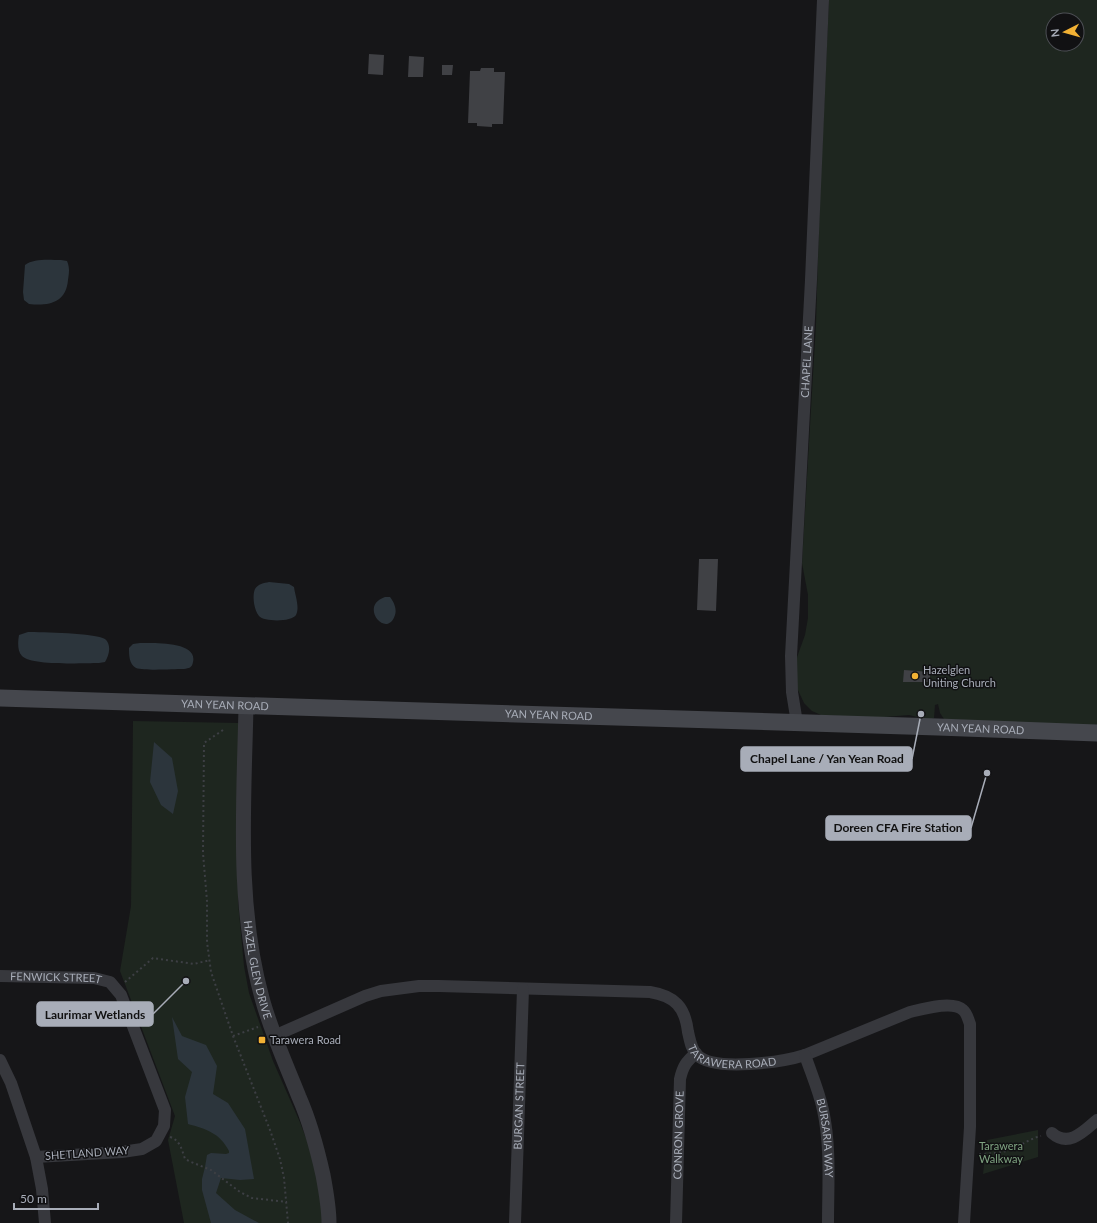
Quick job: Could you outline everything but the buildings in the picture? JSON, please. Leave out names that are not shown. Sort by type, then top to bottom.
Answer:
[{"type":"main road","name":"YAN YEAN ROAD","points":[[0,698],[1097,733]]},
{"type":"street","name":"CHAPEL LANE","points":[[797,723],[792,692],[791,656],[811,280],[823,0]]},
{"type":"street","name":"HAZEL GLEN DRIVE","points":[[246,706],[244,901],[247,926],[261,997],[272,1029],[300,1098],[316,1146],[326,1190],[329,1223]]},
{"type":"street","name":"FENWICK STREET","points":[[0,976],[94,978],[113,986]]},
{"type":"street","points":[[113,986],[121,995],[165,1110],[164,1126],[160,1134]]},
{"type":"street","name":"TARAWERA ROAD","points":[[272,1029],[365,996],[397,988],[439,986],[650,992],[668,996],[677,1003],[683,1011],[687,1021],[690,1041],[696,1053],[706,1061],[716,1063],[759,1064],[789,1060],[805,1055],[910,1012],[926,1008],[957,1006],[964,1010],[970,1024],[969,1154],[964,1223]]},
{"type":"street","name":"BURGAN STREET","points":[[515,1223],[523,989]]},
{"type":"street","name":"CONRON GROVE","points":[[676,1223],[680,1079],[682,1069],[687,1061],[696,1053]]},
{"type":"street","name":"BURSARIA WAY","points":[[805,1055],[823,1109],[826,1129],[828,1153],[828,1223]]},
{"type":"street","points":[[0,1060],[11,1083],[36,1157],[46,1223]]},
{"type":"street","points":[[1052,1133],[1056,1137],[1062,1139],[1072,1138],[1097,1120]]},
{"type":"street","name":"SHETLAND WAY","points":[[36,1157],[122,1152],[142,1149],[156,1141],[160,1134]]},
{"type":"path","points":[[223,730],[204,743],[203,854],[207,901],[207,942],[211,972],[233,1036],[280,1159],[284,1178],[288,1223]]},
{"type":"path","points":[[113,986],[153,958],[178,963],[194,964],[210,960]]},
{"type":"path","points":[[233,1036],[272,1029]]},
{"type":"path","points":[[969,1154],[987,1154],[1013,1149],[1035,1138],[1052,1133]]},
{"type":"path","points":[[160,1134],[174,1138],[180,1145],[185,1158],[211,1170],[240,1192],[252,1198],[287,1202]]},
{"type":"green space","points":[[829,0],[1097,0],[1097,727],[944,719],[940,713],[938,704],[935,705],[934,718],[929,720],[909,715],[873,718],[821,715],[812,711],[804,703],[797,688],[796,660],[805,635],[808,618],[808,595],[802,563],[816,324],[820,193]]},
{"type":"green space","points":[[133,721],[239,723],[238,902],[244,966],[249,993],[273,1061],[310,1148],[315,1166],[324,1223],[184,1223],[168,1140],[175,1116],[120,971],[131,906]]},
{"type":"green space","name":"Tarawera Walkway","points":[[1038,1130],[1038,1157],[983,1174],[987,1140]]},
{"type":"shaded area","points":[[37,260],[67,261],[69,266],[67,288],[64,294],[60,298],[50,303],[29,304],[24,300],[23,292],[25,265]]},
{"type":"shaded area","points":[[269,582],[289,584],[294,587],[298,608],[296,615],[284,620],[272,620],[259,616],[255,607],[254,592],[255,589],[261,584]]},
{"type":"shaded area","points":[[385,597],[390,597],[396,610],[391,622],[386,624],[381,623],[374,613],[374,607],[377,601]]},
{"type":"shaded area","points":[[28,632],[68,633],[100,637],[105,639],[109,644],[109,654],[105,662],[99,663],[46,663],[27,659],[20,654],[18,643],[19,635]]},
{"type":"shaded area","points":[[164,643],[182,647],[189,650],[193,655],[193,664],[184,669],[152,670],[136,668],[131,662],[129,648],[133,644]]},
{"type":"shaded area","points":[[154,742],[172,758],[178,791],[173,814],[161,805],[150,782]]},
{"type":"shaded area","points":[[172,1017],[182,1036],[206,1045],[217,1066],[213,1094],[228,1103],[245,1129],[254,1179],[240,1180],[221,1178],[216,1193],[235,1210],[259,1223],[211,1223],[202,1190],[202,1179],[207,1155],[211,1153],[226,1154],[229,1153],[229,1151],[217,1136],[207,1130],[188,1124],[185,1097],[192,1072],[178,1059]]},
{"type":"place","name":"Hazelglen Uniting Church","points":[[915,676]]},
{"type":"place","name":"Chapel Lane / Yan Yean Road","points":[[921,714]]},
{"type":"place","name":"Doreen CFA Fire Station","points":[[987,773]]},
{"type":"place","name":"Laurimar Wetlands","points":[[186,981]]},
{"type":"place","name":"Tarawera Road","points":[[262,1040]]}]
